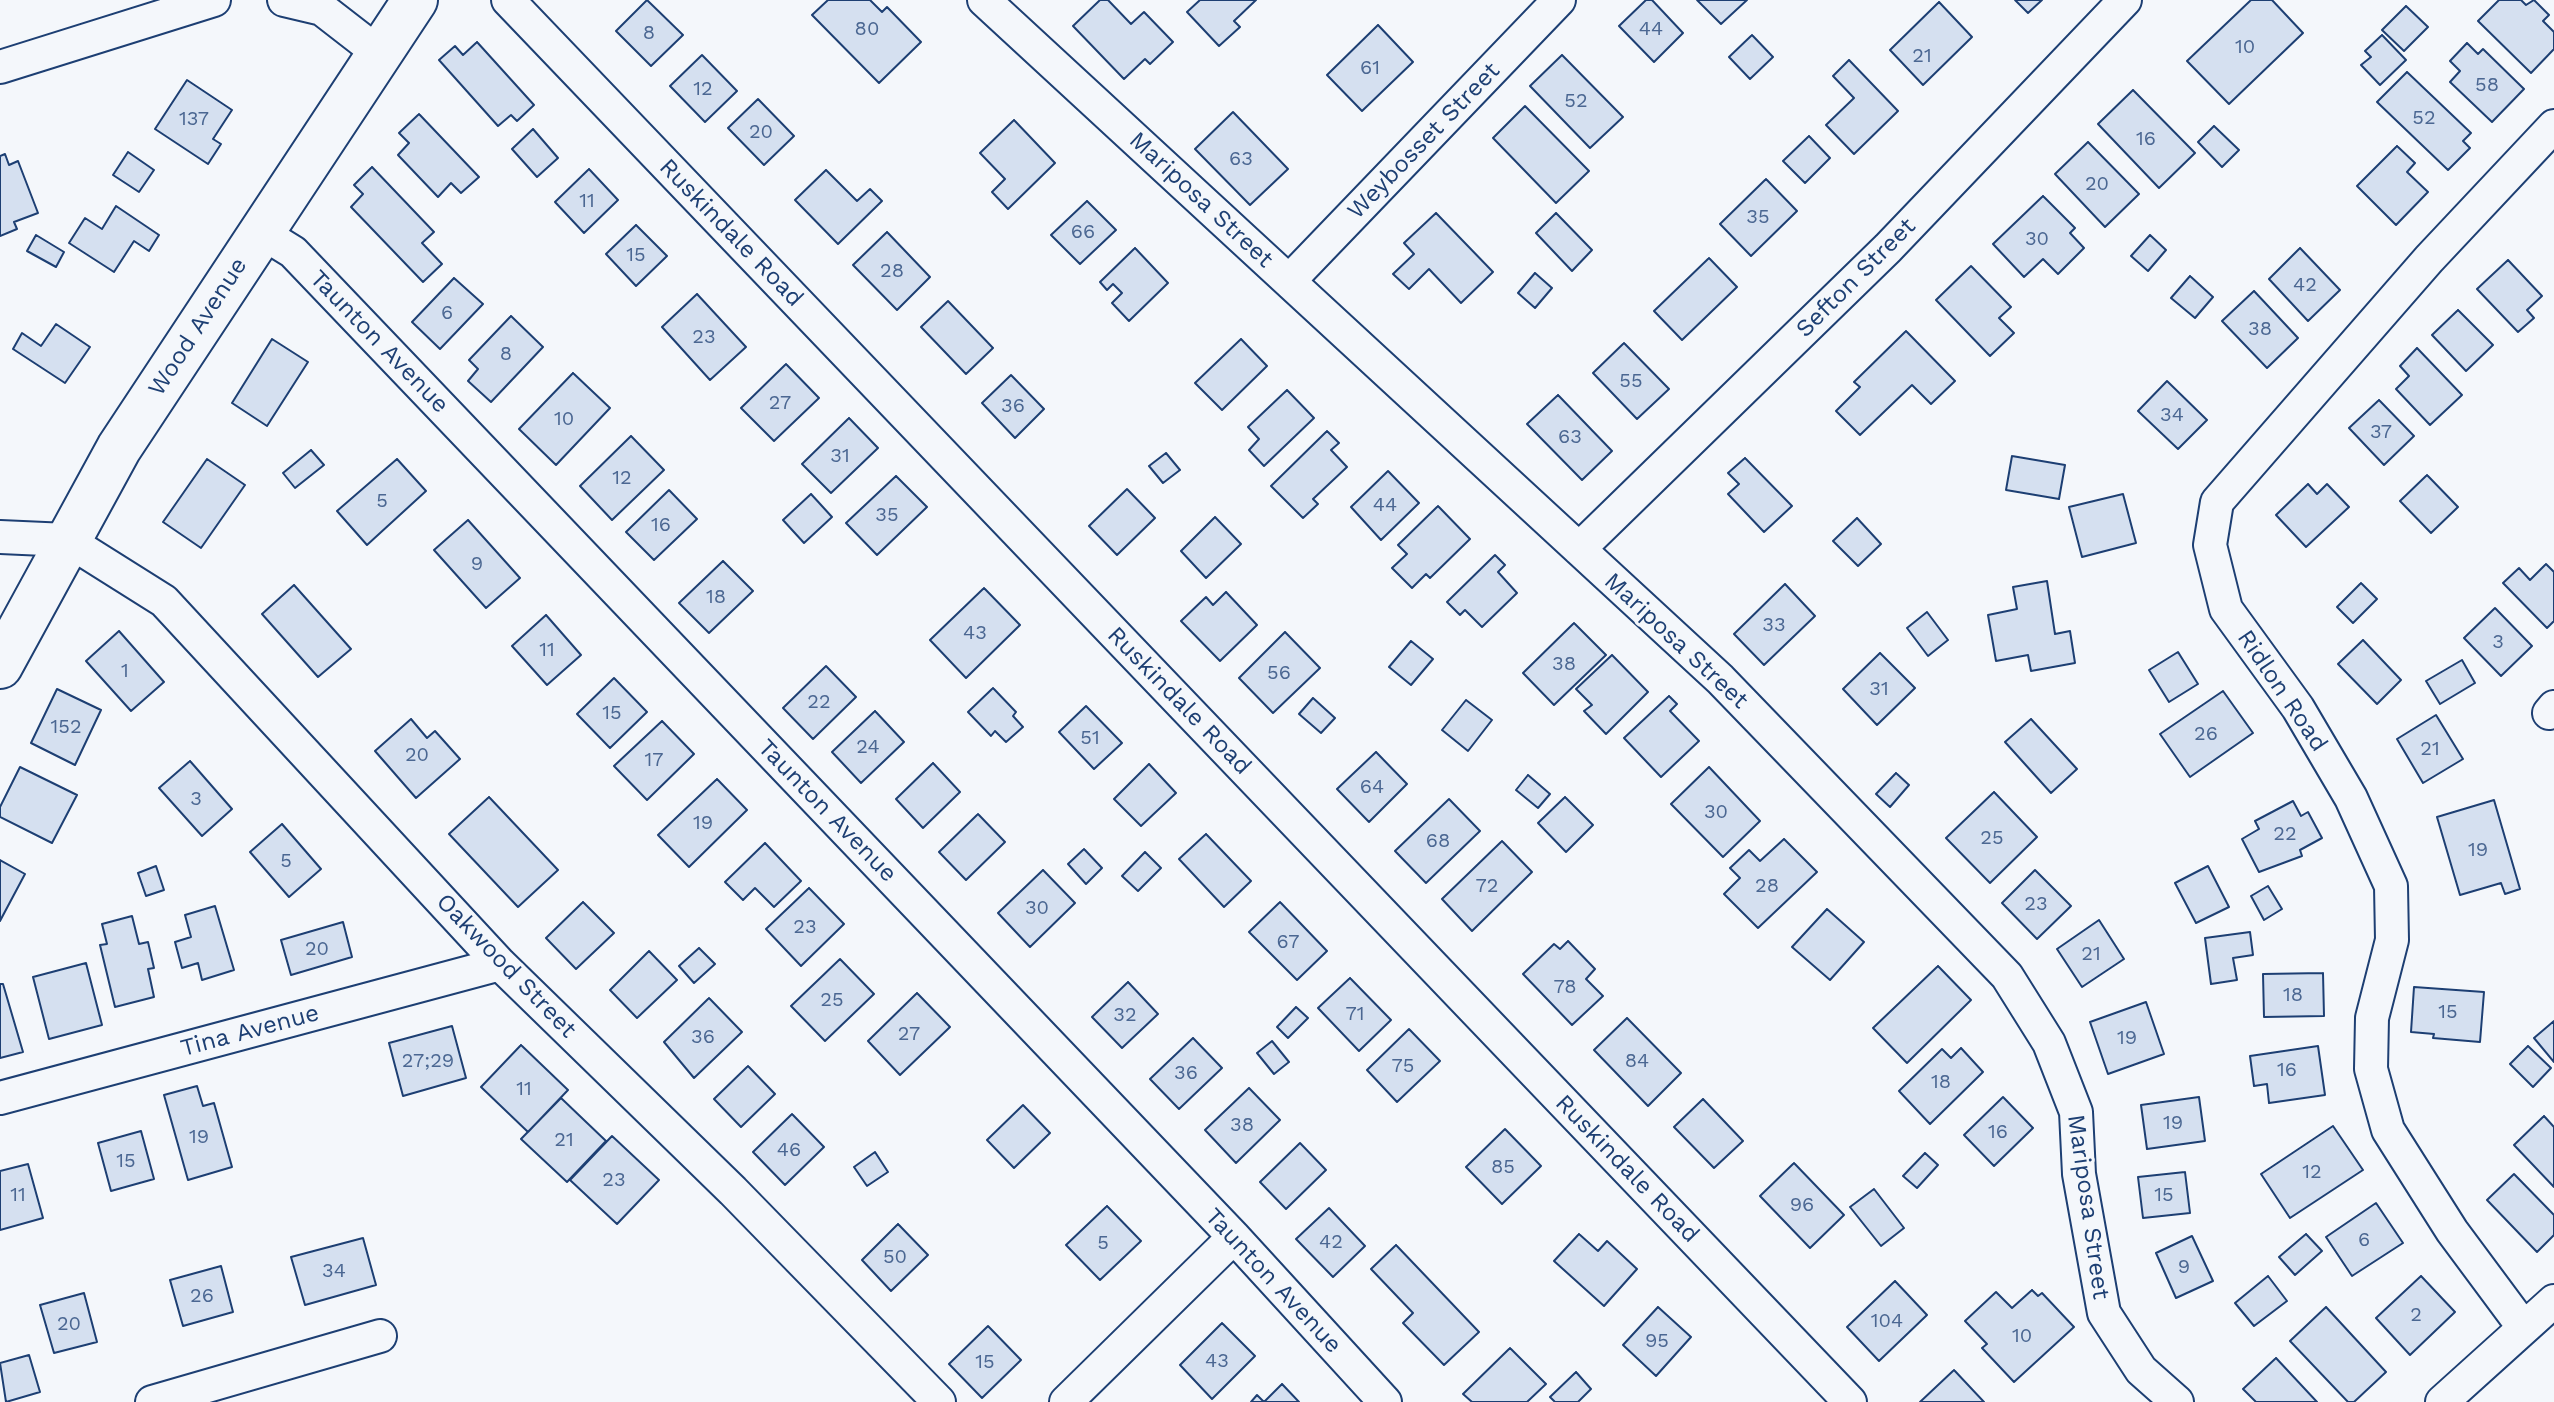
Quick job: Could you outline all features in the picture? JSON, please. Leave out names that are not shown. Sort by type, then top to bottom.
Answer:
[{"type":"main road","name":"Wood Avenue","points":[[0,666],[10,622],[67,540],[119,448],[259,231],[415,0]]},
{"type":"street","points":[[0,67],[214,0]]},
{"type":"street","points":[[284,0],[322,9],[380,54]]},
{"type":"street","name":"Ruskindale Road","points":[[508,0],[1850,1402]]},
{"type":"street","name":"Weybosset Street","points":[[1289,281],[1559,0]]},
{"type":"street","name":"Sefton Street","points":[[1579,549],[1888,248],[2125,0]]},
{"type":"street","name":"Mariposa Street","points":[[1000,5],[1289,281],[1720,679],[2007,976],[2049,1043],[2076,1112],[2079,1174],[2104,1313],[2141,1370],[2177,1402]]},
{"type":"street","name":"Ridlon Road","points":[[2524,1328],[2452,1231],[2388,1130],[2371,1069],[2372,1018],[2392,940],[2391,886],[2351,798],[2306,721],[2226,609],[2210,545],[2217,502],[2429,259],[2554,126]]},
{"type":"street","name":"Taunton Avenue","points":[[259,231],[293,252],[1234,1237],[1385,1402]]},
{"type":"street","points":[[0,537],[67,540]]},
{"type":"street","name":"Oakwood Street","points":[[67,540],[164,601],[500,964],[733,1191],[939,1402]]},
{"type":"street","name":"Tina Avenue","points":[[0,1098],[500,964]]},
{"type":"street","points":[[1066,1402],[1234,1237]]},
{"type":"street","points":[[2442,1402],[2554,1301]]},
{"type":"street","points":[[152,1402],[380,1336]]},
{"type":"building","points":[[647,0],[683,35],[651,66],[616,31]]},
{"type":"building","points":[[828,0],[870,0],[882,12],[887,7],[921,42],[879,83],[812,15]]},
{"type":"building","points":[[1100,0],[1108,0],[1131,24],[1144,12],[1173,42],[1150,64],[1145,59],[1124,79],[1073,26]]},
{"type":"building","points":[[1200,0],[1256,0],[1234,21],[1240,27],[1219,46],[1187,12]]},
{"type":"building","points":[[1646,0],[1652,0],[1683,33],[1654,62],[1619,26]]},
{"type":"building","points":[[1697,0],[1747,0],[1721,24]]},
{"type":"building","points":[[2015,0],[2042,0],[2028,13]]},
{"type":"building","points":[[2251,0],[2272,0],[2303,33],[2229,104],[2187,61]]},
{"type":"building","points":[[2499,0],[2521,0],[2526,5],[2534,0],[2549,15],[2543,21],[2554,32],[2554,49],[2531,73],[2478,21]]},
{"type":"building","points":[[1939,2],[1972,37],[1923,85],[1890,50]]},
{"type":"building","points":[[2406,6],[2428,27],[2404,51],[2382,30]]},
{"type":"building","points":[[1378,25],[1413,62],[1362,111],[1327,75]]},
{"type":"building","points":[[1752,35],[1773,57],[1750,79],[1729,57]]},
{"type":"building","points":[[2382,35],[2406,60],[2380,85],[2361,65],[2371,57],[2365,51]]},
{"type":"building","points":[[477,42],[534,105],[517,121],[511,115],[498,126],[439,60],[455,46],[463,55]]},
{"type":"building","points":[[2467,43],[2478,54],[2483,49],[2524,89],[2492,122],[2450,82],[2460,71],[2450,61]]},
{"type":"building","points":[[702,55],[737,91],[705,122],[670,86]]},
{"type":"building","points":[[1562,55],[1623,117],[1590,148],[1530,86]]},
{"type":"building","points":[[1849,60],[1898,111],[1854,154],[1826,125],[1854,98],[1833,76]]},
{"type":"building","points":[[2407,72],[2471,133],[2463,141],[2470,148],[2448,170],[2377,102]]},
{"type":"building","points":[[187,80],[232,110],[213,139],[221,144],[208,164],[155,129]]},
{"type":"building","points":[[2133,90],[2195,153],[2159,188],[2098,124]]},
{"type":"building","points":[[758,99],[794,136],[764,165],[728,128]]},
{"type":"building","points":[[1525,106],[1589,171],[1556,203],[1493,138]]},
{"type":"building","points":[[1233,112],[1288,169],[1250,205],[1195,149]]},
{"type":"building","points":[[419,114],[479,177],[461,193],[451,183],[438,197],[398,155],[409,143],[399,133]]},
{"type":"building","points":[[1014,120],[1055,163],[1008,209],[992,192],[1005,179],[980,153]]},
{"type":"building","points":[[2214,126],[2239,150],[2222,167],[2198,142]]},
{"type":"building","points":[[533,129],[558,158],[537,177],[512,149]]},
{"type":"building","points":[[1809,136],[1830,158],[1805,183],[1783,161]]},
{"type":"building","points":[[2088,142],[2139,194],[2105,227],[2055,174]]},
{"type":"building","points":[[2397,146],[2415,163],[2407,172],[2428,192],[2396,225],[2357,186]]},
{"type":"building","points":[[128,152],[154,170],[139,192],[113,175]]},
{"type":"building","points":[[5,154],[9,165],[18,161],[38,213],[14,222],[17,229],[0,236],[0,156]]},
{"type":"building","points":[[372,167],[434,232],[422,243],[442,264],[423,282],[351,207],[363,194],[354,185]]},
{"type":"building","points":[[589,169],[618,200],[584,233],[555,202]]},
{"type":"building","points":[[826,170],[857,201],[870,189],[882,201],[838,244],[795,200]]},
{"type":"building","points":[[1766,179],[1797,211],[1751,256],[1720,224]]},
{"type":"building","points":[[2043,196],[2075,228],[2070,233],[2084,248],[2058,274],[2043,259],[2024,277],[1993,244]]},
{"type":"building","points":[[1087,201],[1116,230],[1080,264],[1051,235]]},
{"type":"building","points":[[116,206],[159,235],[149,251],[134,241],[114,272],[69,243],[85,218],[102,229]]},
{"type":"building","points":[[1436,213],[1493,272],[1461,303],[1429,269],[1409,289],[1393,274],[1414,254],[1404,243]]},
{"type":"building","points":[[1556,213],[1592,250],[1572,271],[1536,233]]},
{"type":"building","points":[[636,225],[667,256],[636,286],[606,254]]},
{"type":"building","points":[[887,232],[930,277],[897,310],[853,265]]},
{"type":"building","points":[[36,235],[64,252],[56,267],[27,251]]},
{"type":"building","points":[[2150,235],[2166,250],[2148,271],[2131,256]]},
{"type":"building","points":[[1135,248],[1168,283],[1129,321],[1112,303],[1122,293],[1113,284],[1107,290],[1100,282]]},
{"type":"building","points":[[2300,248],[2340,290],[2308,321],[2269,279]]},
{"type":"building","points":[[1709,258],[1737,287],[1682,340],[1654,311]]},
{"type":"building","points":[[2508,260],[2542,296],[2527,310],[2534,318],[2518,332],[2477,289]]},
{"type":"building","points":[[1971,266],[2011,307],[1999,318],[2014,333],[1990,356],[1936,300]]},
{"type":"building","points":[[1535,273],[1552,288],[1535,308],[1518,293]]},
{"type":"building","points":[[2190,276],[2213,297],[2195,318],[2171,298]]},
{"type":"building","points":[[454,278],[483,304],[440,349],[412,322]]},
{"type":"building","points":[[2254,291],[2298,338],[2267,368],[2222,321]]},
{"type":"building","points":[[697,294],[746,347],[710,380],[662,327]]},
{"type":"building","points":[[948,301],[993,348],[966,374],[921,327]]},
{"type":"building","points":[[2458,310],[2493,345],[2466,371],[2432,335]]},
{"type":"building","points":[[511,316],[543,347],[491,402],[468,381],[478,369],[469,360]]},
{"type":"building","points":[[56,324],[90,347],[65,383],[13,349],[22,333],[41,346]]},
{"type":"building","points":[[1906,331],[1955,381],[1931,404],[1912,385],[1860,435],[1836,411],[1860,387],[1854,382]]},
{"type":"building","points":[[272,339],[308,362],[267,426],[232,403]]},
{"type":"building","points":[[1241,339],[1267,366],[1222,410],[1195,383]]},
{"type":"building","points":[[1624,343],[1669,389],[1637,419],[1593,373]]},
{"type":"building","points":[[2417,348],[2462,395],[2430,425],[2396,389],[2409,376],[2400,366]]},
{"type":"building","points":[[786,364],[819,398],[774,441],[741,408]]},
{"type":"building","points":[[573,373],[610,408],[556,465],[519,429]]},
{"type":"building","points":[[1011,375],[1044,409],[1015,438],[982,403]]},
{"type":"building","points":[[2167,381],[2207,420],[2178,449],[2138,411]]},
{"type":"building","points":[[1287,390],[1314,418],[1264,466],[1249,450],[1259,439],[1248,427]]},
{"type":"building","points":[[1558,395],[1612,451],[1582,480],[1527,424]]},
{"type":"building","points":[[2379,400],[2414,436],[2384,465],[2349,428]]},
{"type":"building","points":[[849,418],[878,448],[831,493],[802,464]]},
{"type":"building","points":[[1327,431],[1339,443],[1331,450],[1347,467],[1313,499],[1318,504],[1303,518],[1271,486]]},
{"type":"building","points":[[631,436],[664,470],[612,520],[580,486]]},
{"type":"building","points":[[311,450],[324,465],[295,488],[283,473]]},
{"type":"building","points":[[1166,453],[1180,470],[1163,483],[1149,466]]},
{"type":"building","points":[[2012,456],[2065,465],[2059,499],[2006,490]]},
{"type":"building","points":[[1745,458],[1792,506],[1764,532],[1728,494],[1739,484],[1728,473]]},
{"type":"building","points":[[207,459],[245,485],[201,548],[163,522]]},
{"type":"building","points":[[397,459],[426,491],[367,545],[337,511]]},
{"type":"building","points":[[1388,471],[1419,503],[1381,540],[1351,507]]},
{"type":"building","points":[[2427,475],[2458,507],[2431,533],[2400,501]]},
{"type":"building","points":[[896,476],[927,507],[877,555],[846,523]]},
{"type":"building","points":[[2308,484],[2317,494],[2327,484],[2349,507],[2306,547],[2276,515]]},
{"type":"building","points":[[1127,489],[1155,518],[1117,555],[1089,526]]},
{"type":"building","points":[[669,490],[697,519],[654,560],[626,532]]},
{"type":"building","points":[[811,494],[832,517],[804,543],[783,520]]},
{"type":"building","points":[[2123,494],[2136,543],[2082,557],[2069,507]]},
{"type":"building","points":[[1438,506],[1470,539],[1430,578],[1426,574],[1412,588],[1392,568],[1407,554],[1398,545]]},
{"type":"building","points":[[1215,517],[1241,544],[1206,578],[1181,551]]},
{"type":"building","points":[[1857,518],[1881,544],[1858,566],[1833,541]]},
{"type":"building","points":[[468,520],[520,578],[486,608],[434,550]]},
{"type":"building","points":[[1495,555],[1505,565],[1498,572],[1517,593],[1482,627],[1465,610],[1460,615],[1447,602]]},
{"type":"building","points":[[723,561],[753,591],[709,633],[679,603]]},
{"type":"building","points":[[2546,564],[2554,572],[2554,621],[2547,628],[2503,583],[2519,568],[2530,580]]},
{"type":"building","points":[[2047,581],[2055,634],[2070,631],[2075,663],[2031,671],[2028,655],[1996,661],[1988,615],[2017,609],[2013,587]]},
{"type":"building","points":[[2361,583],[2377,599],[2353,623],[2337,607]]},
{"type":"building","points":[[1785,584],[1815,616],[1764,665],[1734,634]]},
{"type":"building","points":[[294,585],[351,649],[318,677],[262,614]]},
{"type":"building","points":[[984,588],[1020,625],[966,678],[930,640]]},
{"type":"building","points":[[1226,592],[1257,625],[1220,661],[1181,621],[1206,597],[1213,605]]},
{"type":"building","points":[[2495,608],[2532,646],[2501,676],[2464,638]]},
{"type":"building","points":[[1927,612],[1948,640],[1928,656],[1907,628]]},
{"type":"building","points":[[546,615],[581,655],[547,685],[512,646]]},
{"type":"building","points":[[1574,623],[1606,655],[1554,705],[1523,673]]},
{"type":"building","points":[[119,631],[164,682],[131,711],[86,661]]},
{"type":"building","points":[[1285,632],[1320,668],[1273,713],[1239,678]]},
{"type":"building","points":[[2363,640],[2401,680],[2377,704],[2338,664]]},
{"type":"building","points":[[1411,641],[1433,659],[1411,685],[1389,667]]},
{"type":"building","points":[[2178,652],[2198,684],[2169,702],[2149,670]]},
{"type":"building","points":[[1880,653],[1915,688],[1877,725],[1843,689]]},
{"type":"building","points":[[1612,655],[1648,692],[1606,734],[1584,711],[1592,705],[1576,689]]},
{"type":"building","points":[[2462,660],[2475,683],[2440,704],[2426,681]]},
{"type":"building","points":[[826,666],[856,697],[813,739],[783,708]]},
{"type":"building","points":[[614,678],[647,712],[610,748],[577,714]]},
{"type":"building","points":[[993,688],[1016,712],[1013,716],[1023,727],[1006,742],[995,731],[991,736],[968,712]]},
{"type":"building","points":[[57,689],[101,710],[75,765],[31,743]]},
{"type":"building","points":[[2223,691],[2253,733],[2190,777],[2160,734]]},
{"type":"building","points":[[1669,696],[1677,704],[1670,711],[1699,741],[1661,777],[1624,738]]},
{"type":"building","points":[[1313,698],[1335,718],[1321,733],[1299,714]]},
{"type":"building","points":[[1466,700],[1492,720],[1468,751],[1442,730]]},
{"type":"building","points":[[1086,706],[1122,743],[1094,769],[1059,732]]},
{"type":"building","points":[[875,711],[904,742],[861,783],[832,752]]},
{"type":"building","points":[[2436,715],[2463,759],[2423,783],[2397,739]]},
{"type":"building","points":[[411,719],[427,738],[435,731],[460,759],[416,798],[375,751]]},
{"type":"building","points":[[2031,719],[2077,769],[2051,793],[2005,742]]},
{"type":"building","points":[[662,721],[694,754],[647,800],[614,766]]},
{"type":"building","points":[[1376,752],[1407,784],[1369,822],[1337,789]]},
{"type":"building","points":[[190,761],[232,809],[202,836],[159,788]]},
{"type":"building","points":[[933,763],[960,792],[923,828],[896,799]]},
{"type":"building","points":[[1149,764],[1176,793],[1141,826],[1114,799]]},
{"type":"building","points":[[20,767],[77,795],[52,843],[0,817],[0,807]]},
{"type":"building","points":[[1709,767],[1760,821],[1723,857],[1671,804]]},
{"type":"building","points":[[1896,773],[1909,785],[1890,807],[1876,794]]},
{"type":"building","points":[[1528,775],[1550,794],[1538,808],[1516,790]]},
{"type":"building","points":[[717,779],[747,810],[689,867],[658,835]]},
{"type":"building","points":[[1994,792],[2037,837],[1990,883],[1946,838]]},
{"type":"building","points":[[489,797],[558,870],[518,907],[449,834]]},
{"type":"building","points":[[1565,797],[1593,825],[1566,852],[1538,823]]},
{"type":"building","points":[[1449,799],[1480,831],[1426,883],[1395,851]]},
{"type":"building","points":[[2494,800],[2520,889],[2505,894],[2501,883],[2460,895],[2437,817]]},
{"type":"building","points":[[2293,801],[2301,816],[2308,812],[2322,838],[2300,850],[2302,856],[2259,872],[2242,839],[2259,829],[2255,821]]},
{"type":"building","points":[[978,814],[1005,842],[966,880],[939,852]]},
{"type":"building","points":[[282,824],[321,869],[289,897],[250,852]]},
{"type":"building","points":[[1206,834],[1251,881],[1224,907],[1179,859]]},
{"type":"building","points":[[1784,839],[1817,872],[1758,928],[1724,894],[1740,878],[1730,868],[1749,850],[1760,861]]},
{"type":"building","points":[[1502,841],[1532,872],[1472,931],[1442,899]]},
{"type":"building","points":[[765,843],[801,881],[774,907],[755,888],[743,900],[725,882]]},
{"type":"building","points":[[1084,849],[1102,868],[1086,884],[1068,864]]},
{"type":"building","points":[[1145,852],[1161,868],[1138,891],[1122,876]]},
{"type":"building","points":[[0,860],[25,874],[0,921]]},
{"type":"building","points":[[156,866],[164,890],[146,896],[138,873]]},
{"type":"building","points":[[2208,866],[2229,907],[2196,923],[2175,883]]},
{"type":"building","points":[[1043,870],[1075,903],[1030,947],[998,913]]},
{"type":"building","points":[[2035,870],[2071,906],[2037,939],[2002,903]]},
{"type":"building","points":[[2268,886],[2282,909],[2264,920],[2251,896]]},
{"type":"building","points":[[809,888],[844,924],[801,966],[766,929]]},
{"type":"building","points":[[583,902],[614,933],[576,969],[546,938]]},
{"type":"building","points":[[1280,902],[1327,951],[1297,980],[1249,932]]},
{"type":"building","points":[[215,906],[234,970],[202,980],[198,963],[182,968],[175,942],[191,937],[185,915]]},
{"type":"building","points":[[1827,909],[1864,942],[1830,980],[1792,947]]},
{"type":"building","points":[[132,916],[139,944],[148,942],[154,968],[148,969],[154,997],[115,1007],[100,945],[107,944],[102,924]]},
{"type":"building","points":[[2099,920],[2124,959],[2082,987],[2057,949]]},
{"type":"building","points":[[343,922],[352,957],[291,975],[281,940]]},
{"type":"building","points":[[2250,932],[2253,955],[2233,958],[2237,980],[2211,984],[2205,938]]},
{"type":"building","points":[[1568,941],[1595,969],[1586,979],[1603,996],[1572,1025],[1523,974],[1554,944],[1560,949]]},
{"type":"building","points":[[699,948],[715,964],[694,983],[679,966]]},
{"type":"building","points":[[649,951],[677,980],[637,1018],[610,990]]},
{"type":"building","points":[[840,959],[874,994],[825,1041],[791,1006]]},
{"type":"building","points":[[86,963],[102,1025],[49,1039],[33,977]]},
{"type":"building","points":[[1938,966],[1971,1000],[1907,1063],[1873,1028]]},
{"type":"building","points":[[2323,973],[2324,1016],[2264,1017],[2263,974]]},
{"type":"building","points":[[1350,978],[1391,1020],[1359,1051],[1318,1008]]},
{"type":"building","points":[[1128,982],[1158,1014],[1122,1048],[1092,1017]]},
{"type":"building","points":[[0,984],[3,984],[23,1052],[0,1058]]},
{"type":"building","points":[[2414,987],[2484,992],[2480,1042],[2433,1038],[2434,1034],[2411,1032]]},
{"type":"building","points":[[917,993],[950,1027],[900,1075],[868,1041]]},
{"type":"building","points":[[709,998],[742,1032],[694,1078],[664,1042]]},
{"type":"building","points":[[2146,1002],[2164,1054],[2108,1074],[2090,1022]]},
{"type":"building","points":[[1296,1007],[1308,1018],[1288,1038],[1277,1027]]},
{"type":"building","points":[[1627,1018],[1681,1073],[1648,1106],[1594,1050]]},
{"type":"building","points":[[2554,1021],[2554,1062],[2534,1038]]},
{"type":"building","points":[[452,1026],[466,1078],[403,1096],[389,1043]]},
{"type":"building","points":[[1409,1029],[1440,1061],[1397,1102],[1367,1070]]},
{"type":"building","points":[[1193,1038],[1222,1068],[1179,1109],[1150,1079]]},
{"type":"building","points":[[1272,1041],[1289,1062],[1274,1074],[1257,1053]]},
{"type":"building","points":[[521,1045],[568,1090],[528,1132],[481,1087]]},
{"type":"building","points":[[2318,1046],[2325,1095],[2269,1103],[2267,1084],[2254,1086],[2250,1056]]},
{"type":"building","points":[[2528,1046],[2551,1068],[2533,1087],[2510,1064]]},
{"type":"building","points":[[1961,1048],[1983,1072],[1930,1124],[1899,1091],[1942,1049],[1951,1058]]},
{"type":"building","points":[[748,1066],[775,1094],[741,1127],[714,1099]]},
{"type":"building","points":[[197,1086],[203,1106],[214,1103],[232,1167],[188,1180],[164,1095]]},
{"type":"building","points":[[1249,1088],[1280,1120],[1236,1163],[1205,1130]]},
{"type":"building","points":[[2003,1097],[2033,1128],[1994,1166],[1964,1135]]},
{"type":"building","points":[[2199,1097],[2205,1141],[2147,1149],[2141,1105]]},
{"type":"building","points":[[561,1098],[606,1141],[567,1182],[521,1139]]},
{"type":"building","points":[[1703,1099],[1743,1141],[1714,1168],[1674,1127]]},
{"type":"building","points":[[1023,1105],[1050,1133],[1014,1168],[987,1140]]},
{"type":"building","points":[[792,1114],[824,1147],[785,1185],[753,1152]]},
{"type":"building","points":[[2544,1116],[2554,1127],[2554,1187],[2514,1145]]},
{"type":"building","points":[[2333,1126],[2363,1170],[2290,1218],[2261,1174]]},
{"type":"building","points":[[1505,1129],[1541,1166],[1502,1204],[1466,1167]]},
{"type":"building","points":[[141,1131],[154,1179],[111,1191],[98,1143]]},
{"type":"building","points":[[612,1136],[659,1180],[617,1224],[570,1180]]},
{"type":"building","points":[[1300,1143],[1326,1170],[1286,1209],[1260,1182]]},
{"type":"building","points":[[875,1152],[888,1172],[867,1186],[854,1167]]},
{"type":"building","points":[[1925,1153],[1938,1165],[1917,1188],[1903,1176]]},
{"type":"building","points":[[1794,1163],[1844,1215],[1810,1248],[1760,1196]]},
{"type":"building","points":[[28,1164],[43,1218],[0,1230],[0,1171]]},
{"type":"building","points":[[2185,1172],[2190,1213],[2143,1218],[2138,1177]]},
{"type":"building","points":[[2514,1174],[2554,1215],[2554,1235],[2537,1252],[2487,1200]]},
{"type":"building","points":[[1874,1189],[1904,1228],[1881,1246],[1850,1207]]},
{"type":"building","points":[[2376,1203],[2403,1243],[2352,1276],[2326,1237]]},
{"type":"building","points":[[1107,1206],[1141,1241],[1100,1280],[1066,1245]]},
{"type":"building","points":[[1329,1208],[1365,1246],[1333,1277],[1296,1239]]},
{"type":"building","points":[[898,1224],[928,1255],[891,1291],[862,1260]]},
{"type":"building","points":[[1579,1234],[1598,1251],[1607,1241],[1637,1269],[1604,1306],[1554,1261]]},
{"type":"building","points":[[2306,1234],[2322,1251],[2295,1275],[2279,1257]]},
{"type":"building","points":[[2192,1236],[2213,1281],[2176,1298],[2156,1253]]},
{"type":"building","points":[[363,1238],[376,1285],[305,1305],[291,1257]]},
{"type":"building","points":[[1396,1245],[1479,1332],[1444,1365],[1403,1323],[1413,1313],[1371,1269]]},
{"type":"building","points":[[221,1266],[233,1312],[183,1326],[170,1280]]},
{"type":"building","points":[[2268,1276],[2287,1301],[2254,1326],[2235,1303]]},
{"type":"building","points":[[2421,1276],[2455,1312],[2410,1355],[2376,1318]]},
{"type":"building","points":[[1895,1281],[1927,1315],[1879,1361],[1847,1327]]},
{"type":"building","points":[[2032,1290],[2038,1296],[2042,1293],[2074,1327],[2014,1382],[1982,1348],[1987,1344],[1965,1321],[1996,1292],[2012,1308]]},
{"type":"building","points":[[84,1293],[97,1342],[54,1353],[40,1305]]},
{"type":"building","points":[[1658,1307],[1691,1337],[1656,1376],[1623,1345]]},
{"type":"building","points":[[2326,1307],[2386,1372],[2354,1402],[2348,1402],[2290,1341]]},
{"type":"building","points":[[1222,1323],[1255,1356],[1212,1399],[1180,1365]]},
{"type":"building","points":[[988,1326],[1021,1360],[982,1398],[949,1364]]},
{"type":"building","points":[[1510,1348],[1546,1384],[1527,1402],[1472,1402],[1463,1394]]},
{"type":"building","points":[[29,1355],[40,1392],[6,1402],[0,1363]]},
{"type":"building","points":[[2276,1358],[2317,1402],[2256,1402],[2243,1389]]},
{"type":"building","points":[[1954,1370],[1984,1402],[1920,1402]]},
{"type":"building","points":[[1576,1372],[1591,1389],[1578,1402],[1555,1402],[1550,1397]]},
{"type":"building","points":[[1282,1384],[1299,1402],[1264,1402]]},
{"type":"building","points":[[1257,1395],[1264,1402],[1251,1402]]}]
